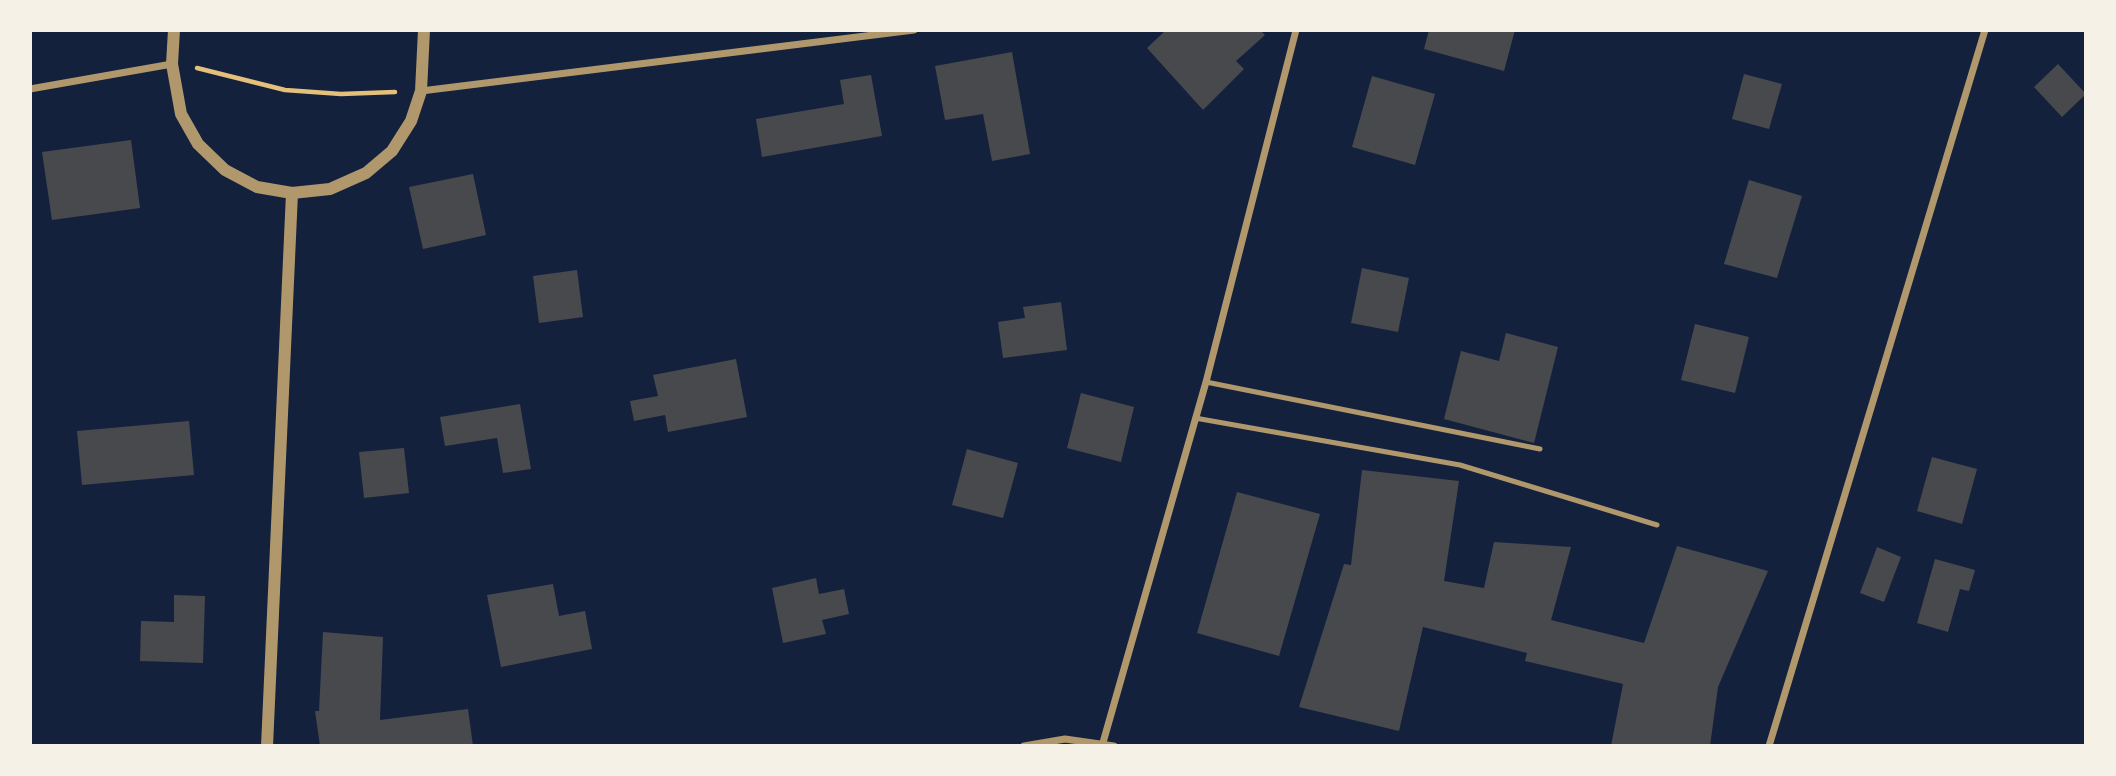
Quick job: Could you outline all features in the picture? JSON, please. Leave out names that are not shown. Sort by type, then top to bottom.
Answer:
[{"type":"street","points":[[174,30],[172,64],[181,114],[198,145],[225,170],[257,187],[292,193],[330,189],[366,173],[392,151],[411,121],[421,91],[424,30]]},
{"type":"street","points":[[421,91],[914,30]]},
{"type":"street","points":[[1103,745],[1206,382],[1296,30]]},
{"type":"street","points":[[1769,746],[1985,30]]},
{"type":"street","points":[[30,89],[172,64]]},
{"type":"street","points":[[267,746],[292,193]]},
{"type":"street","points":[[1024,746],[1065,739],[1114,746]]},
{"type":"lane","points":[[1206,382],[1540,449]]},
{"type":"lane","points":[[1195,418],[1460,465],[1657,525]]},
{"type":"path","points":[[172,64],[224,73],[285,90],[341,94],[421,91]]},
{"type":"building","points":[[1166,30],[1260,30],[1265,35],[1236,61],[1244,69],[1203,110],[1147,48]]},
{"type":"building","points":[[1429,30],[1515,30],[1504,71],[1424,49]]},
{"type":"building","points":[[1012,52],[1030,154],[992,161],[983,114],[945,120],[935,66]]},
{"type":"building","points":[[2058,64],[2086,94],[2062,117],[2034,87]]},
{"type":"building","points":[[1744,74],[1782,84],[1769,129],[1732,119]]},
{"type":"building","points":[[871,75],[882,136],[762,157],[756,119],[844,104],[840,80]]},
{"type":"building","points":[[1372,76],[1435,94],[1415,165],[1352,147]]},
{"type":"building","points":[[131,140],[140,208],[52,220],[42,152]]},
{"type":"building","points":[[473,174],[486,235],[423,249],[409,187]]},
{"type":"building","points":[[1749,180],[1802,196],[1777,278],[1724,264]]},
{"type":"building","points":[[1362,268],[1409,278],[1398,332],[1351,323]]},
{"type":"building","points":[[577,270],[583,317],[539,323],[533,276]]},
{"type":"building","points":[[1061,302],[1067,350],[1003,358],[998,322],[1025,318],[1023,307]]},
{"type":"building","points":[[1695,324],[1749,337],[1735,393],[1681,380]]},
{"type":"building","points":[[1506,333],[1558,347],[1534,443],[1444,419],[1461,351],[1499,361]]},
{"type":"building","points":[[736,359],[747,417],[668,432],[665,415],[634,421],[630,401],[658,396],[653,375]]},
{"type":"building","points":[[1081,393],[1134,407],[1121,462],[1067,448]]},
{"type":"building","points":[[520,404],[531,469],[503,473],[497,438],[445,446],[440,417]]},
{"type":"building","points":[[189,421],[194,475],[82,485],[77,431]]},
{"type":"building","points":[[404,448],[409,493],[364,498],[359,452]]},
{"type":"building","points":[[967,449],[1018,463],[1003,518],[952,505]]},
{"type":"building","points":[[1932,457],[1977,469],[1962,524],[1917,511]]},
{"type":"building","points":[[1362,470],[1459,481],[1444,581],[1484,588],[1494,542],[1571,547],[1551,620],[1644,643],[1677,546],[1768,571],[1718,687],[1710,746],[1611,746],[1623,684],[1525,661],[1527,653],[1423,627],[1399,731],[1299,707],[1344,564],[1351,565]]},
{"type":"building","points":[[1237,492],[1320,514],[1279,656],[1197,633]]},
{"type":"building","points":[[1877,547],[1901,557],[1884,602],[1860,593]]},
{"type":"building","points":[[1935,559],[1975,570],[1969,591],[1960,589],[1948,632],[1917,623]]},
{"type":"building","points":[[816,578],[819,594],[844,589],[849,614],[822,620],[826,634],[783,643],[772,588]]},
{"type":"building","points":[[553,584],[559,616],[585,611],[592,649],[501,667],[487,595]]},
{"type":"building","points":[[174,595],[205,596],[203,663],[140,661],[141,621],[174,622]]},
{"type":"building","points":[[323,632],[383,637],[380,720],[468,709],[473,746],[320,746],[315,711],[319,711]]}]
